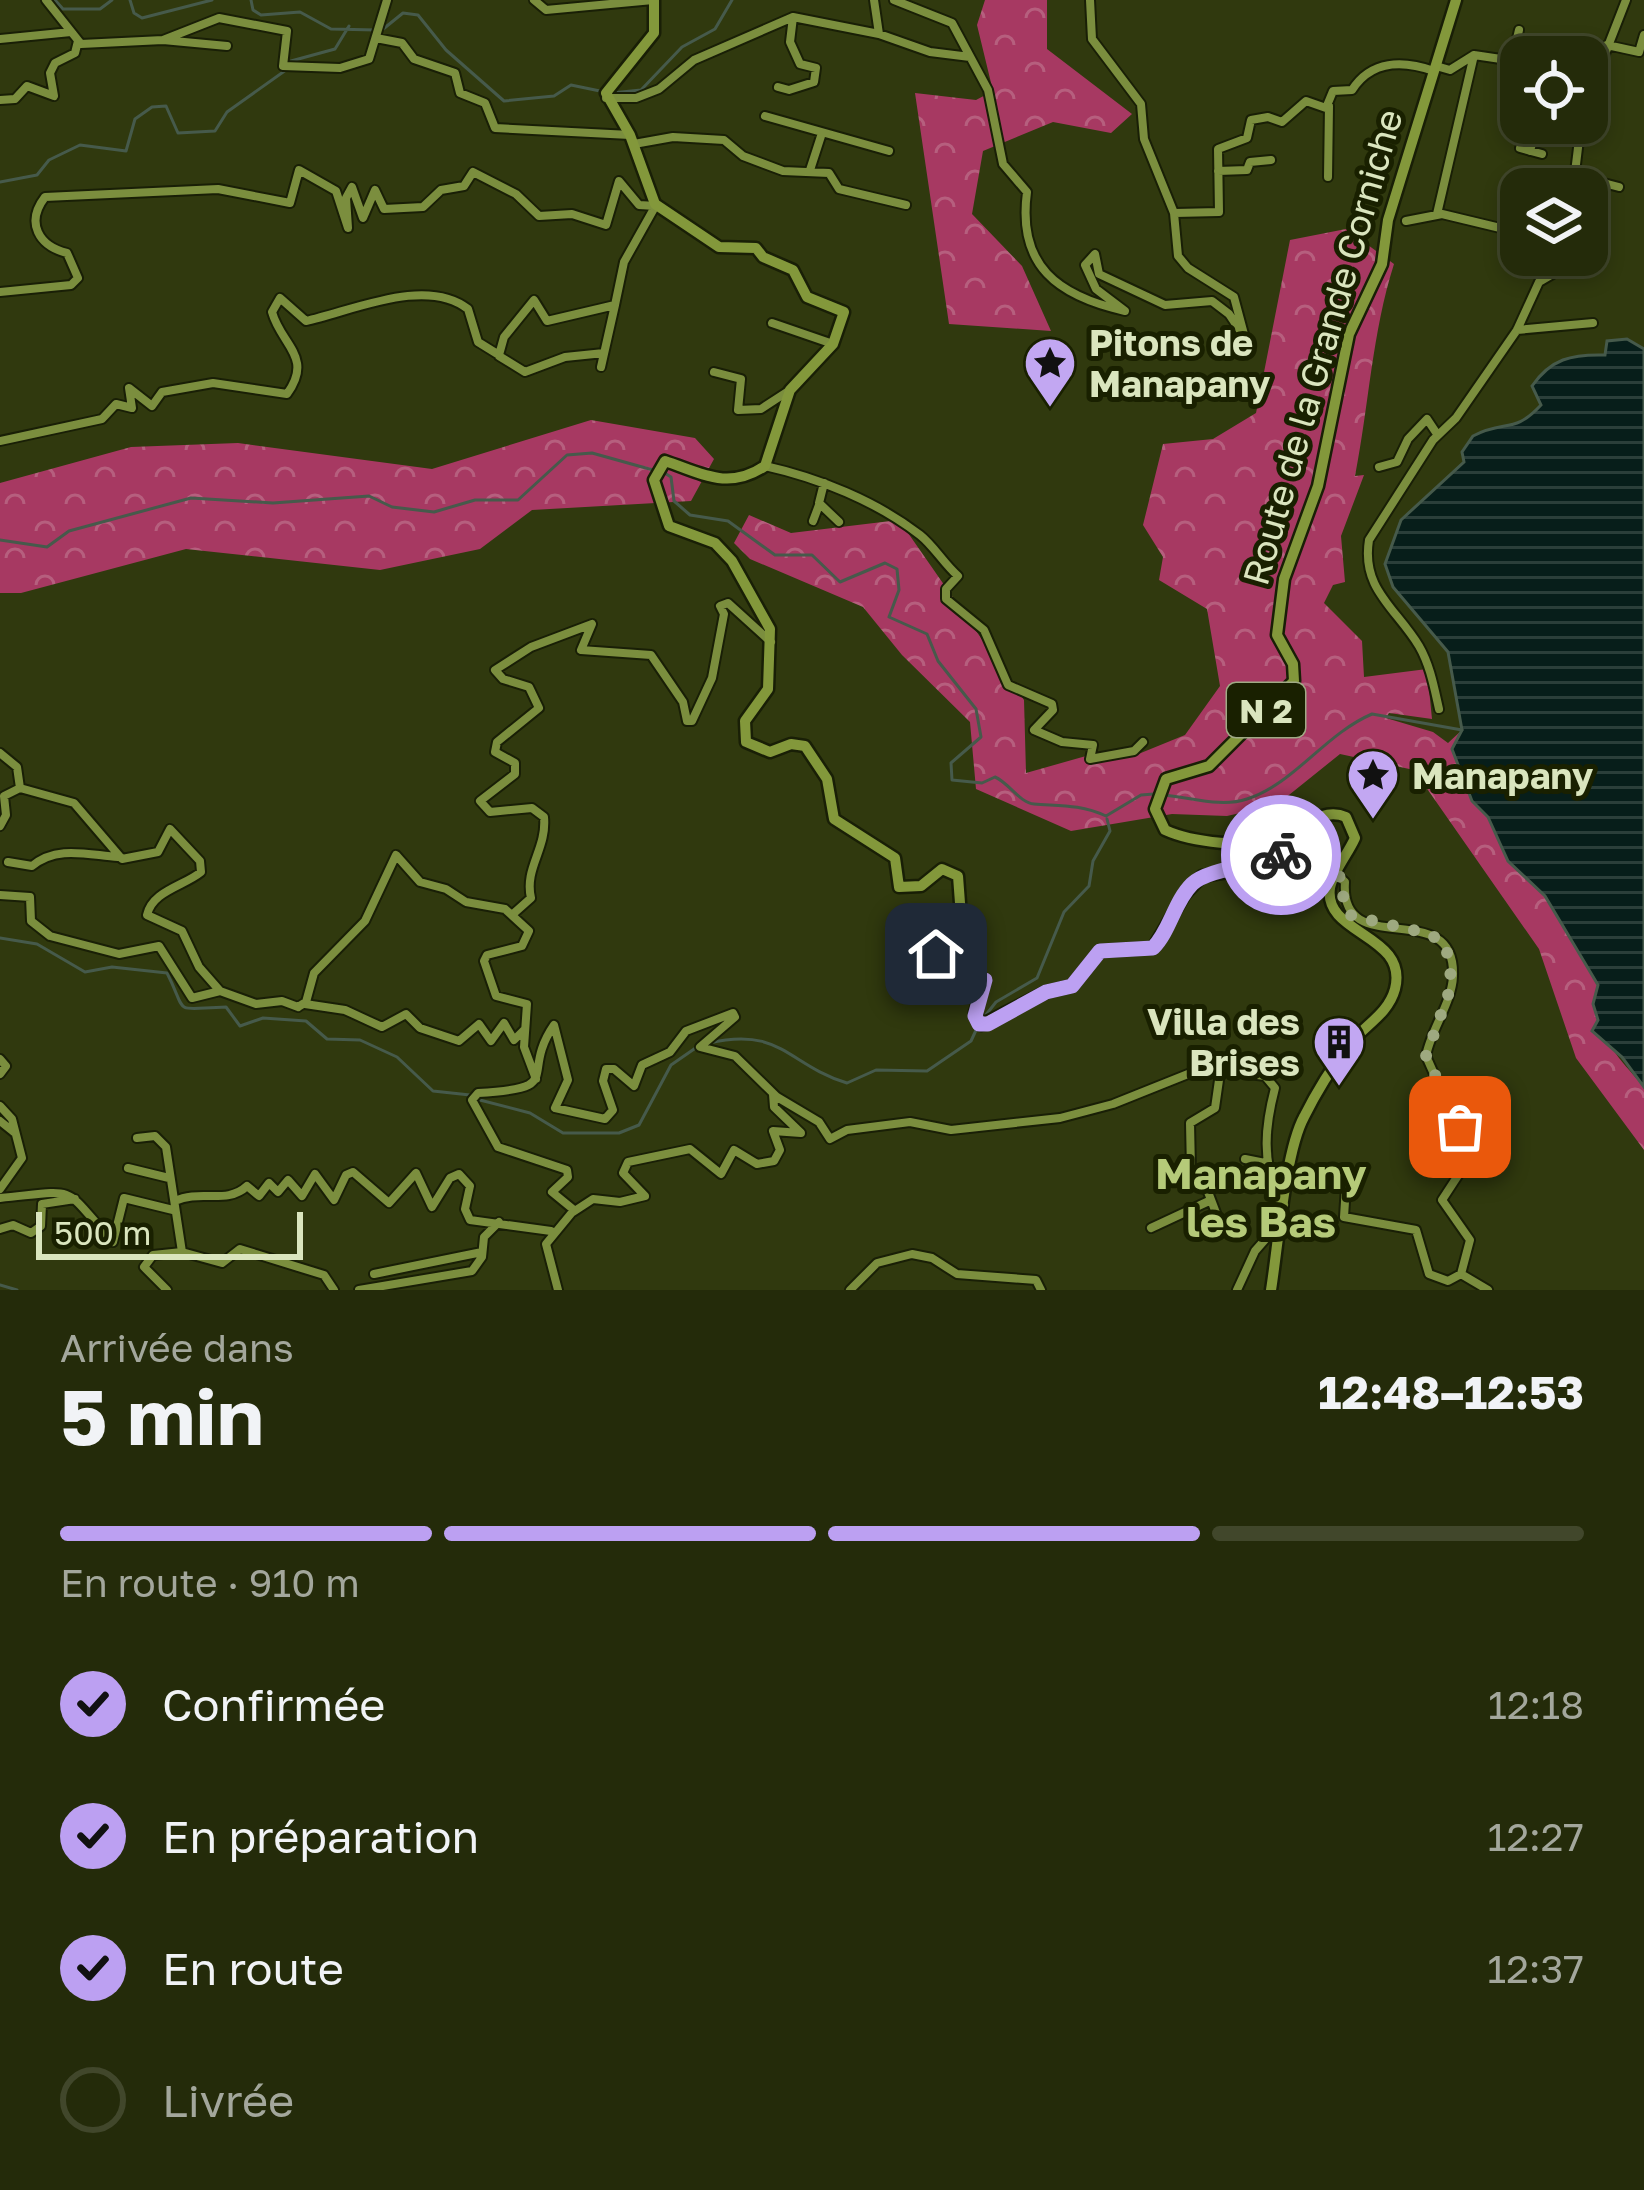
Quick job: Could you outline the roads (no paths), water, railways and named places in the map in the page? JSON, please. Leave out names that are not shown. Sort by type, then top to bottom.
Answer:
[{"type":"main road","points":[[653,0],[654,33],[608,88],[606,98],[632,140],[656,205],[719,247],[752,245],[763,257],[790,267],[807,297],[844,311],[833,344],[790,390],[765,466],[725,480],[657,469],[656,497],[669,526],[709,538],[732,561],[768,624],[772,644],[768,689],[745,722],[746,742],[770,752],[791,744],[805,746],[827,779],[834,819],[898,861],[899,887],[921,886],[942,869],[958,876],[962,930],[934,961],[952,976],[985,980],[975,1012],[979,1024],[994,1022],[1050,990],[1072,986],[1104,950],[1153,948],[1185,893],[1205,874],[1247,868],[1291,852],[1336,874]]},
{"type":"main road","name":"Route de la Grande Corniche","points":[[1336,874],[1355,836],[1342,814],[1327,814],[1271,841],[1217,843],[1169,832],[1155,812],[1162,784],[1211,764],[1294,681],[1293,664],[1277,635],[1284,579],[1318,487],[1349,334],[1382,264],[1388,220],[1456,0]]},
{"type":"main road","name":"N 2","points":[[1271,1290],[1283,1204],[1303,1118],[1347,1047],[1385,1009],[1395,989],[1388,952],[1333,907],[1330,890],[1336,874]]},
{"type":"street","points":[[0,100],[15,99],[27,86],[53,96],[50,74],[55,63],[75,53],[75,36],[46,0]]},
{"type":"street","points":[[163,40],[219,17],[287,31],[283,66],[340,68],[369,59],[387,0]]},
{"type":"street","points":[[534,0],[538,9],[653,0]]},
{"type":"street","points":[[874,0],[879,34]]},
{"type":"street","points":[[894,0],[952,22],[988,90],[1003,164],[1027,192],[1024,215],[1034,258],[1045,275],[1056,285],[1125,311],[1090,283],[1085,265],[1095,254],[1099,274],[1112,285],[1165,304],[1212,301],[1247,337],[1234,297],[1187,268],[1178,256],[1174,213],[1144,140],[1142,104],[1092,39],[1090,0]]},
{"type":"street","points":[[1608,40],[1626,0]]},
{"type":"street","points":[[778,86],[789,90],[814,82],[816,68],[800,64],[790,42],[793,16]]},
{"type":"street","points":[[606,98],[648,94],[694,60],[793,16],[879,34],[930,52],[970,57]]},
{"type":"street","points":[[1519,30],[1519,36]]},
{"type":"street","points":[[1608,45],[1640,52],[1644,35]]},
{"type":"street","points":[[0,39],[75,36],[227,46]]},
{"type":"street","points":[[376,38],[402,43],[414,59],[454,74],[460,93],[485,104],[495,128],[632,140],[724,140],[749,159],[783,171],[830,173],[839,189],[906,206]]},
{"type":"street","points":[[1437,214],[1474,55]]},
{"type":"street","points":[[1328,177],[1333,91],[1352,90],[1366,72],[1406,60],[1450,70],[1474,55],[1500,59]]},
{"type":"street","points":[[1174,213],[1220,212],[1218,149],[1247,138],[1251,120],[1268,117],[1282,122],[1306,101],[1322,109],[1329,106]]},
{"type":"street","points":[[766,116],[889,151]]},
{"type":"street","points":[[810,170],[822,133]]},
{"type":"street","points":[[1528,144],[1525,149],[1542,154]]},
{"type":"street","points":[[1218,171],[1247,170],[1250,163],[1271,160]]},
{"type":"street","points":[[0,292],[71,285],[78,278],[67,253],[49,250],[39,239],[36,218],[45,197],[218,189],[290,203],[298,170],[336,191],[348,228],[346,198],[352,187],[363,218],[375,190],[384,209],[423,207],[442,190],[464,186],[473,172],[516,194],[538,216],[572,214],[606,226],[620,181],[640,205],[656,205],[625,262],[601,367]]},
{"type":"street","points":[[1608,185],[1619,188]]},
{"type":"street","points":[[1406,221],[1437,214],[1500,228]]},
{"type":"street","points":[[1439,709],[1424,655],[1375,591],[1366,558],[1376,524],[1517,330],[1539,282],[1549,276]]},
{"type":"street","points":[[0,441],[102,419],[116,404],[132,408],[130,388],[152,406],[161,392],[214,383],[287,394],[300,361],[298,350],[278,333],[272,312],[280,298],[306,321],[392,299],[450,298],[468,309],[478,342],[525,371],[565,357],[604,353]]},
{"type":"street","points":[[497,355],[509,329],[534,300],[547,321],[615,305]]},
{"type":"street","points":[[772,322],[833,344]]},
{"type":"street","points":[[1517,330],[1593,323]]},
{"type":"street","points":[[714,372],[741,379],[735,406],[741,411],[762,409],[790,390]]},
{"type":"street","points":[[1378,467],[1397,462],[1408,439],[1427,419],[1438,434]]},
{"type":"street","points":[[765,466],[824,483],[923,537],[937,559],[958,575],[944,596],[957,613],[983,630],[1008,685],[1052,704],[1053,710],[1034,730],[1062,742],[1093,745],[1090,759],[1134,751],[1143,742]]},
{"type":"street","points":[[813,521],[824,483]]},
{"type":"street","points":[[819,503],[839,522]]},
{"type":"street","points":[[513,914],[531,898],[526,877],[543,843],[544,817],[532,808],[490,812],[480,801],[515,774],[515,764],[495,752],[497,742],[538,708],[530,687],[503,679],[495,670],[531,646],[592,624],[581,650],[651,655],[683,701],[684,717],[692,721],[712,679],[724,614],[720,606],[728,604],[772,644]]},
{"type":"street","points":[[0,754],[17,767],[20,788]]},
{"type":"street","points":[[0,826],[6,815],[4,796],[20,788],[74,802],[119,857]]},
{"type":"street","points":[[8,862],[32,866],[44,856],[63,852],[119,857],[158,852],[169,829],[200,861],[198,877],[169,889],[149,905],[147,915],[182,931],[199,967],[220,991],[256,1004],[319,1004],[382,1027],[406,1014],[420,1028],[459,1041],[479,1024],[490,1041],[504,1023],[514,1040],[526,1030]]},
{"type":"street","points":[[298,1007],[306,1002],[314,973],[365,921],[393,855],[420,882],[513,914],[529,931],[524,944],[484,961],[496,996],[527,1004],[524,1047],[536,1079]]},
{"type":"street","points":[[1291,1174],[1346,1186],[1344,1217],[1415,1230],[1429,1274],[1448,1281],[1461,1274],[1470,1240],[1442,1200],[1460,1174],[1463,1138],[1426,1056],[1452,984],[1450,958],[1443,942],[1430,934],[1352,916],[1343,904],[1345,882],[1336,874]]},
{"type":"street","points":[[0,895],[30,897],[31,921],[50,936],[119,954],[159,946],[191,998],[220,991]]},
{"type":"street","points":[[573,1213],[572,1203],[552,1192],[568,1177],[566,1167],[498,1147],[472,1100],[478,1093],[519,1092],[536,1079],[544,1040],[556,1025],[556,1051],[568,1084],[555,1108],[610,1118],[606,1069],[614,1069],[634,1086],[642,1065],[673,1049],[682,1034],[731,1012],[735,1017],[700,1047],[731,1053],[773,1094],[819,1122],[830,1139],[847,1130],[910,1122],[951,1130],[1060,1118],[1113,1104],[1195,1069],[1273,1080],[1265,1162],[1283,1204],[1276,1229],[1255,1251],[1237,1290]]},
{"type":"street","points":[[0,1059],[6,1066],[0,1073]]},
{"type":"street","points":[[1220,1073],[1215,1108],[1190,1123],[1191,1170],[1205,1184],[1221,1226]]},
{"type":"street","points":[[558,1290],[547,1255],[551,1231],[592,1199],[620,1202],[645,1196],[623,1173],[628,1162],[690,1149],[721,1174],[733,1151],[757,1164],[774,1160],[780,1150],[773,1131],[801,1133],[776,1110],[773,1094]]},
{"type":"street","points":[[0,1106],[10,1114],[22,1162],[0,1193]]},
{"type":"street","points":[[0,1121],[16,1134]]},
{"type":"street","points":[[137,1138],[155,1136],[164,1142],[182,1252]]},
{"type":"street","points":[[1245,1159],[1265,1162]]},
{"type":"street","points":[[128,1168],[169,1178]]},
{"type":"street","points":[[0,1193],[56,1192],[76,1198],[113,1242],[124,1198],[174,1205],[193,1194],[234,1196],[247,1186],[260,1196],[269,1183],[278,1192],[288,1180],[302,1196],[315,1174],[334,1200],[352,1172],[389,1203],[416,1173],[428,1204],[434,1207],[447,1182],[459,1174],[470,1186],[467,1218],[551,1231]]},
{"type":"street","points":[[0,1229],[8,1224],[36,1231],[42,1204],[76,1198]]},
{"type":"street","points":[[1151,1228],[1210,1201]]},
{"type":"street","points":[[358,1290],[472,1270],[484,1238],[500,1221]]},
{"type":"street","points":[[166,1290],[144,1263],[153,1255],[182,1252],[222,1263],[232,1250],[324,1275],[334,1290]]},
{"type":"street","points":[[374,1274],[482,1252]]},
{"type":"street","points":[[850,1290],[877,1263],[912,1254],[932,1258],[957,1274],[1036,1280],[1041,1290]]},
{"type":"street","points":[[1461,1274],[1488,1290]]},
{"type":"water","points":[[1627,339],[1644,349],[1644,1087],[1622,1057],[1592,1031],[1598,1020],[1593,1004],[1598,985],[1545,896],[1508,861],[1488,817],[1472,801],[1452,749],[1462,730],[1448,652],[1393,587],[1385,564],[1401,520],[1464,462],[1462,452],[1473,436],[1516,424],[1531,414],[1541,405],[1532,386],[1554,364],[1572,357],[1605,355],[1607,341]]},
{"type":"waterway","points":[[55,0],[63,9],[100,9],[112,0]]},
{"type":"waterway","points":[[130,0],[134,13],[142,18],[212,0]]},
{"type":"waterway","points":[[251,0],[253,10],[261,15],[300,12],[331,29],[376,30]]},
{"type":"waterway","points":[[612,93],[641,90],[682,47],[715,29],[732,0]]},
{"type":"waterway","points":[[382,30],[403,13],[418,15],[446,50],[504,101],[554,96],[571,85],[600,91]]},
{"type":"waterway","points":[[291,61],[335,49],[349,26]]},
{"type":"waterway","points":[[0,182],[37,175],[49,160],[80,145],[126,151],[135,119],[152,107],[166,106],[178,133],[215,131],[227,112],[286,70]]},
{"type":"waterway","points":[[0,540],[47,547],[69,531],[191,498],[273,503],[369,496],[392,507],[434,512],[475,500],[518,500],[567,455],[592,453],[653,470]]},
{"type":"waterway","points":[[663,472],[671,477],[674,501],[690,515],[728,521],[775,555],[812,555],[840,582],[885,563],[897,569],[899,590],[889,617],[927,634],[938,661],[976,709],[981,737],[951,763],[952,780],[982,783],[995,777],[1029,803],[1078,807],[1106,816],[1141,795],[1154,794]]},
{"type":"waterway","points":[[1163,795],[1216,802],[1247,799],[1280,782],[1372,714],[1462,730]]},
{"type":"waterway","points":[[985,1016],[996,1002],[1037,978],[1064,912],[1089,886],[1093,861],[1110,831],[1107,819]]},
{"type":"waterway","points":[[0,938],[37,944],[85,972],[112,967],[167,973],[184,1007],[226,1007],[240,1026],[263,1018],[306,1021],[327,1039],[360,1040],[397,1057],[433,1091],[470,1095]]},
{"type":"waterway","points":[[709,1043],[733,1039],[769,1043],[847,1083],[876,1070],[927,1071],[971,1041],[977,1028]]},
{"type":"waterway","points":[[476,1099],[530,1113],[563,1133],[619,1133],[639,1125],[671,1065],[697,1047]]},
{"type":"waterway","points":[[0,1285],[17,1290]]},
{"type":"place","name":"Pitons de Manapany","points":[[1050,409]]},
{"type":"place","name":"Manapany","points":[[1373,821]]},
{"type":"place","name":"Villa des Brises","points":[[1339,1088]]},
{"type":"district","name":"Manapany les Bas","points":[[1261,1197]]}]
